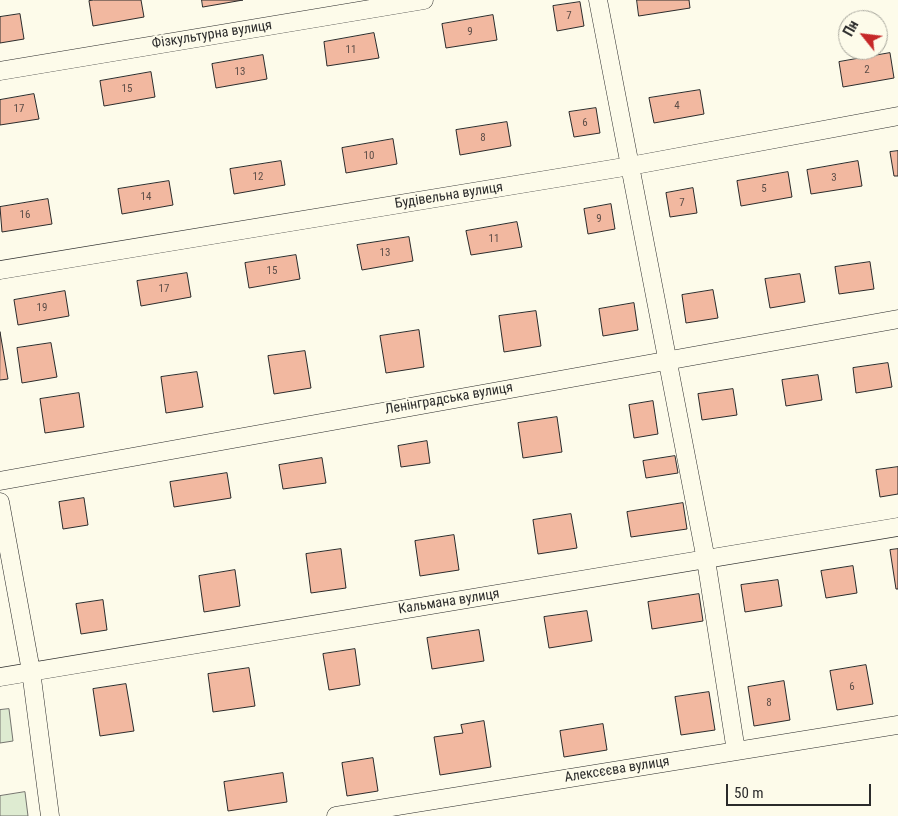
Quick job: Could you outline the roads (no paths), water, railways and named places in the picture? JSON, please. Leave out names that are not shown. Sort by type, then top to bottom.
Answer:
[{"type":"street","name":"Фiзкультурна вулиця","points":[[0,71],[424,0]]},
{"type":"street","points":[[598,0],[706,560],[736,751]]},
{"type":"street","name":"Будівельна вулиця","points":[[0,270],[630,166],[898,116]]},
{"type":"street","name":"Ленінградська вулиця","points":[[0,481],[898,318]]},
{"type":"street","points":[[0,502],[32,671],[50,816]]},
{"type":"street","name":"Кальмана вулиця","points":[[0,677],[898,527]]},
{"type":"street","name":"Алексєєва вулиця","points":[[336,816],[898,725]]}]
